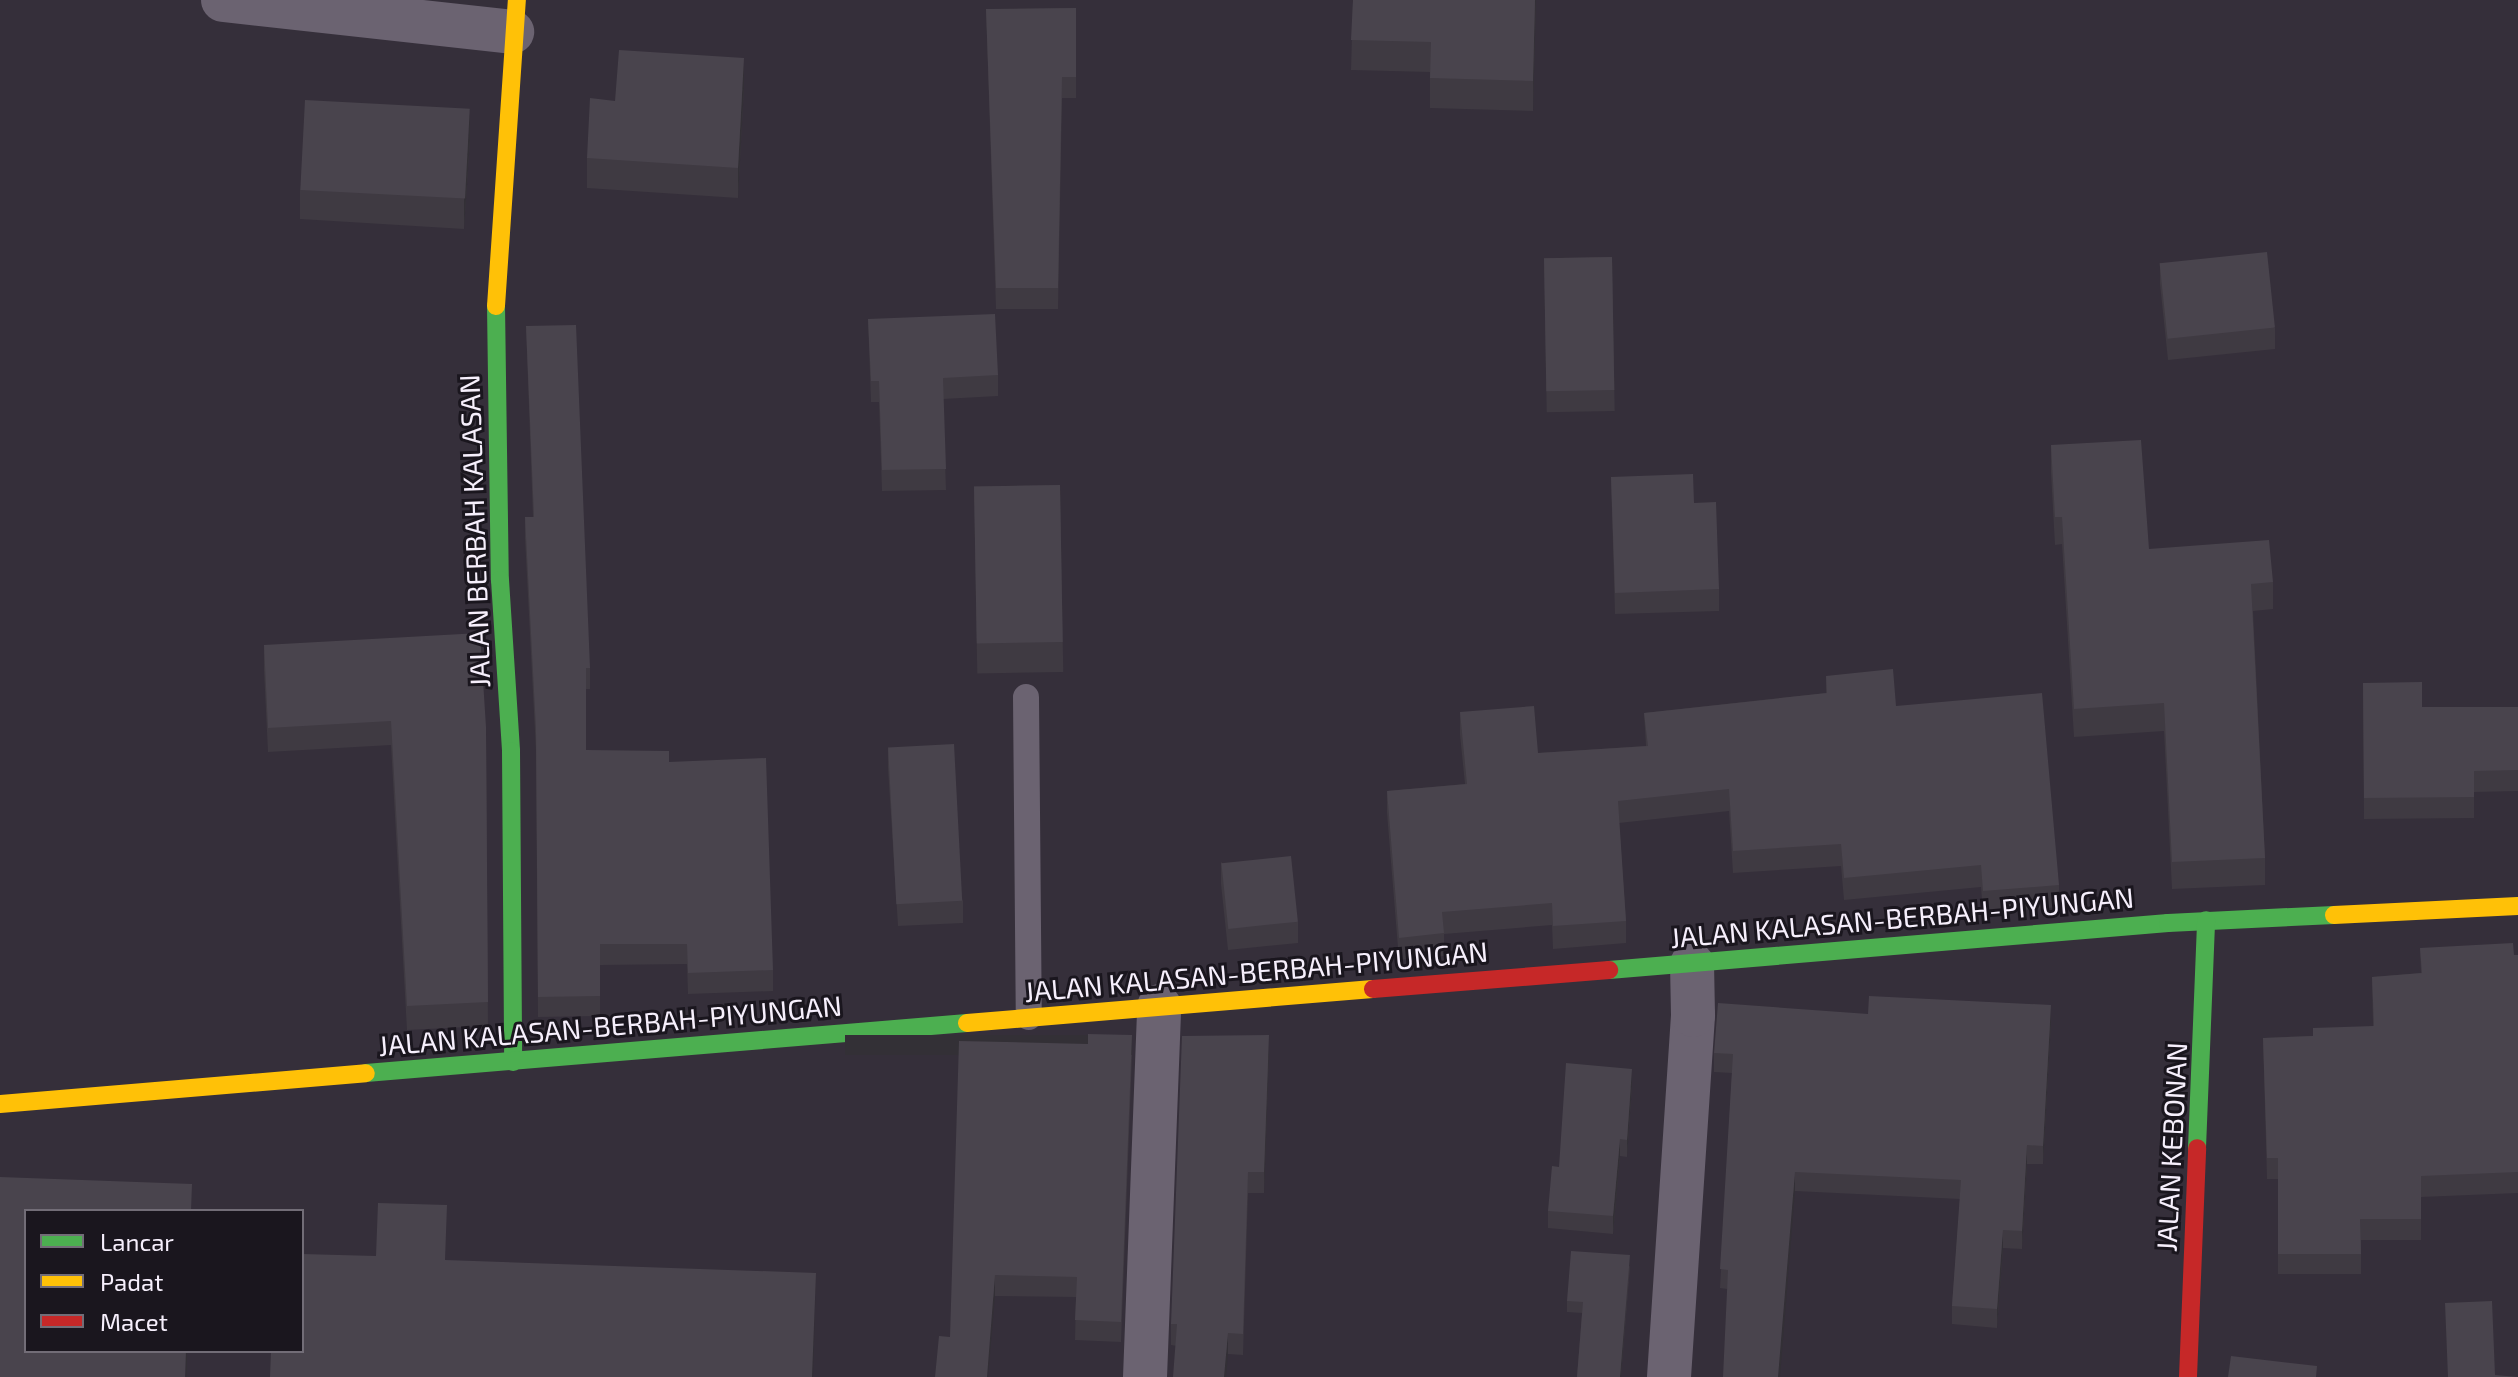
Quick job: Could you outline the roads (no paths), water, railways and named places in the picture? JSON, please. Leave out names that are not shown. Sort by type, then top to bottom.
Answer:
[{"type":"street","points":[[223,0],[514,16]]},
{"type":"street","name":"JALAN BERBAH KALASAN","points":[[513,1062],[511,751],[500,580],[496,307],[514,16]]},
{"type":"street","name":"JALAN KALASAN-BERBAH-PIYUNGAN","points":[[0,1104],[2206,920],[2518,906]]},
{"type":"street","name":"JALAN KEBONAN","points":[[2188,1377],[2206,920]]},
{"type":"street","points":[[1669,1377],[1693,1015],[1692,964]]},
{"type":"street","points":[[1145,1377],[1159,1006]]},
{"type":"lane","points":[[1026,697],[1029,1017]]}]
